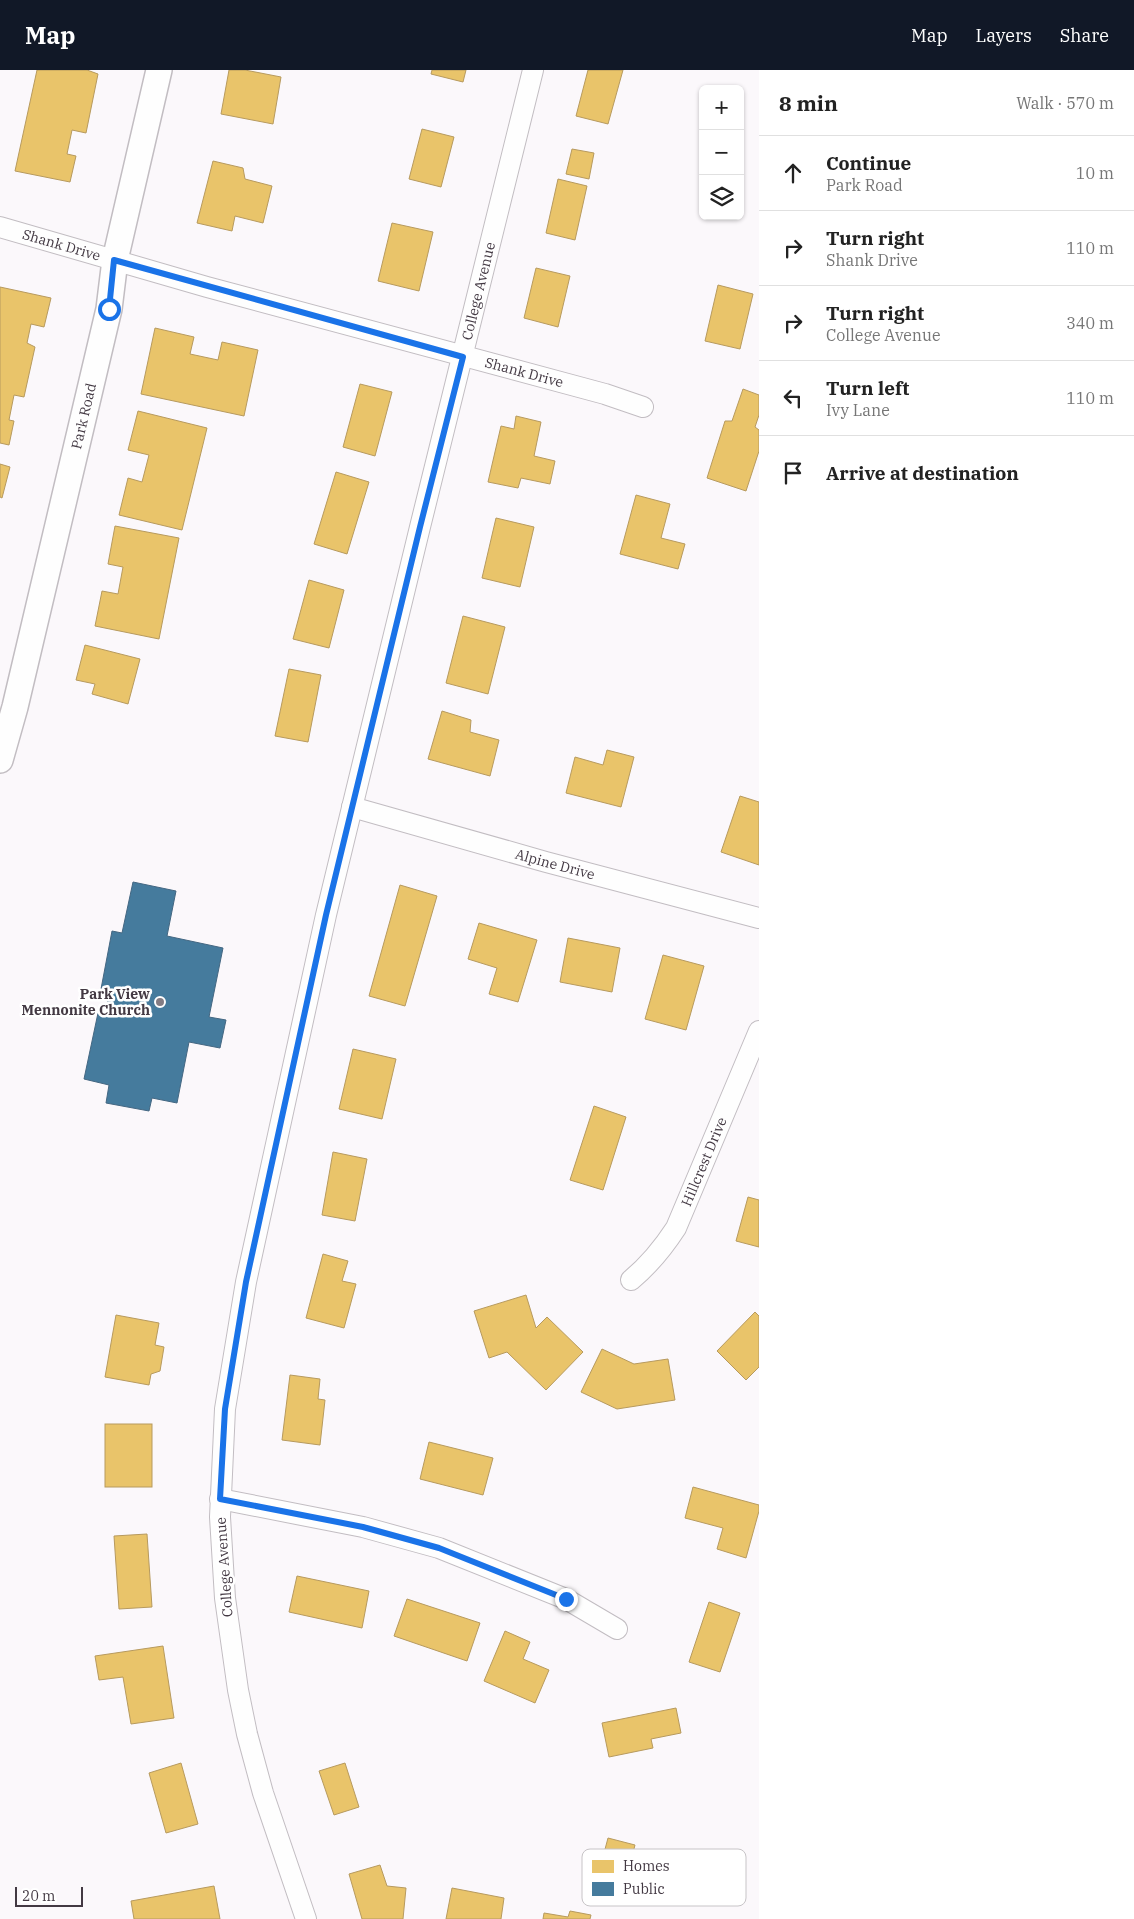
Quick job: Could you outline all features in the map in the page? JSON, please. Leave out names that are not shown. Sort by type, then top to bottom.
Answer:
[{"type":"street","name":"Park Road","points":[[0,760],[15,707],[109,309],[114,260],[159,70]]},
{"type":"street","name":"College Avenue","points":[[306,1919],[263,1793],[247,1734],[238,1690],[224,1598],[220,1499],[225,1409],[246,1282],[326,915],[533,70]]},
{"type":"street","name":"Shank Drive","points":[[0,227],[463,357],[606,394],[643,407]]},
{"type":"street","name":"Alpine Drive","points":[[352,808],[546,862],[759,918]]},
{"type":"street","name":"Hillcrest Drive","points":[[631,1280],[648,1266],[665,1246],[676,1228],[759,1031]]},
{"type":"street","points":[[220,1499],[363,1527],[439,1548],[566,1599],[617,1629]]},
{"type":"building: Homes","points":[[37,70],[87,70],[98,74],[86,133],[72,130],[67,154],[76,156],[70,182],[15,171]]},
{"type":"building: Homes","points":[[229,70],[245,70],[281,77],[273,124],[221,114]]},
{"type":"building: Homes","points":[[432,70],[466,70],[463,82],[431,74]]},
{"type":"building: Homes","points":[[588,70],[623,70],[608,124],[576,116]]},
{"type":"building: Homes","points":[[422,129],[454,137],[441,187],[409,179]]},
{"type":"building: Homes","points":[[572,149],[594,153],[589,179],[566,174]]},
{"type":"building: Homes","points":[[213,161],[243,168],[245,179],[272,186],[263,223],[235,216],[232,231],[197,223]]},
{"type":"building: Homes","points":[[558,179],[587,186],[575,240],[546,233]]},
{"type":"building: Homes","points":[[392,223],[433,232],[419,291],[378,281]]},
{"type":"building: Homes","points":[[536,268],[570,276],[558,327],[524,318]]},
{"type":"building: Homes","points":[[718,285],[753,294],[740,349],[705,341]]},
{"type":"building: Homes","points":[[0,287],[51,298],[44,327],[31,324],[27,343],[35,347],[24,397],[14,395],[9,420],[14,421],[9,445],[0,443]]},
{"type":"building: Homes","points":[[155,328],[194,337],[190,354],[218,360],[222,342],[258,350],[244,416],[141,394]]},
{"type":"building: Homes","points":[[360,384],[392,392],[375,456],[343,447]]},
{"type":"building: Homes","points":[[743,389],[759,395],[759,415],[755,427],[759,430],[759,451],[746,491],[707,478],[725,421],[732,421]]},
{"type":"building: Homes","points":[[138,411],[207,428],[182,530],[119,515],[128,478],[142,482],[149,455],[128,450]]},
{"type":"building: Homes","points":[[516,416],[541,422],[534,456],[555,461],[550,484],[521,478],[518,488],[488,482],[501,426],[514,429]]},
{"type":"building: Homes","points":[[0,464],[10,467],[2,498],[0,497]]},
{"type":"building: Homes","points":[[336,472],[369,482],[347,554],[314,544]]},
{"type":"building: Homes","points":[[636,495],[670,504],[661,538],[685,544],[678,569],[620,554]]},
{"type":"building: Homes","points":[[496,518],[534,527],[520,587],[482,578]]},
{"type":"building: Homes","points":[[115,526],[179,538],[159,639],[95,626],[102,591],[118,594],[123,567],[108,564]]},
{"type":"building: Homes","points":[[309,580],[344,590],[329,648],[293,639]]},
{"type":"building: Homes","points":[[463,616],[505,627],[488,694],[446,683]]},
{"type":"building: Homes","points":[[85,645],[140,659],[128,704],[92,694],[95,684],[76,680]]},
{"type":"building: Homes","points":[[289,669],[321,675],[308,742],[275,736]]},
{"type":"building: Homes","points":[[442,711],[471,720],[470,732],[499,740],[490,776],[428,759]]},
{"type":"building: Homes","points":[[607,750],[634,757],[621,807],[566,793],[575,757],[603,765]]},
{"type":"building: Homes","points":[[740,796],[759,802],[759,865],[721,852]]},
{"type":"building: Homes","points":[[400,885],[437,896],[405,1006],[369,996]]},
{"type":"building: Homes","points":[[479,923],[537,940],[518,1002],[489,994],[497,968],[468,959]]},
{"type":"building: Homes","points":[[568,938],[620,948],[612,992],[560,982]]},
{"type":"building: Homes","points":[[663,955],[704,966],[686,1030],[645,1019]]},
{"type":"building: Homes","points":[[353,1049],[396,1059],[382,1119],[339,1109]]},
{"type":"building: Homes","points":[[594,1106],[626,1117],[603,1190],[570,1180]]},
{"type":"building: Homes","points":[[333,1152],[367,1159],[355,1221],[322,1215]]},
{"type":"building: Homes","points":[[748,1197],[759,1200],[759,1247],[736,1241]]},
{"type":"building: Homes","points":[[323,1254],[348,1261],[342,1281],[356,1284],[344,1328],[306,1318]]},
{"type":"building: Homes","points":[[526,1295],[536,1328],[547,1317],[583,1352],[546,1390],[507,1352],[489,1358],[474,1311]]},
{"type":"building: Homes","points":[[755,1312],[759,1316],[759,1367],[746,1380],[717,1351]]},
{"type":"building: Homes","points":[[116,1315],[159,1323],[155,1345],[164,1347],[160,1371],[151,1374],[149,1385],[105,1377]]},
{"type":"building: Homes","points":[[602,1349],[634,1364],[668,1359],[675,1400],[617,1409],[581,1392]]},
{"type":"building: Homes","points":[[290,1375],[320,1379],[318,1399],[325,1400],[320,1445],[282,1440]]},
{"type":"building: Homes","points":[[105,1424],[152,1424],[152,1487],[105,1487]]},
{"type":"building: Homes","points":[[429,1442],[493,1458],[483,1495],[420,1479]]},
{"type":"building: Homes","points":[[693,1487],[759,1505],[746,1558],[717,1549],[723,1528],[685,1518]]},
{"type":"building: Homes","points":[[147,1534],[152,1607],[119,1609],[114,1536]]},
{"type":"building: Homes","points":[[297,1576],[369,1591],[362,1628],[289,1612]]},
{"type":"building: Homes","points":[[407,1599],[480,1623],[467,1661],[394,1636]]},
{"type":"building: Homes","points":[[709,1602],[740,1613],[720,1672],[689,1662]]},
{"type":"building: Homes","points":[[505,1631],[530,1642],[523,1659],[549,1670],[535,1703],[484,1681]]},
{"type":"building: Homes","points":[[163,1646],[174,1718],[131,1724],[123,1677],[99,1680],[95,1656]]},
{"type":"building: Homes","points":[[676,1708],[681,1733],[651,1739],[653,1748],[609,1757],[602,1723]]},
{"type":"building: Homes","points":[[181,1763],[198,1824],[166,1833],[149,1773]]},
{"type":"building: Homes","points":[[345,1763],[359,1807],[334,1815],[319,1771]]},
{"type":"building: Homes","points":[[608,1838],[635,1845],[634,1849],[605,1849]]},
{"type":"building: Homes","points":[[380,1865],[387,1886],[406,1888],[403,1919],[362,1919],[349,1874]]},
{"type":"building: Homes","points":[[214,1886],[220,1919],[134,1919],[131,1901]]},
{"type":"building: Homes","points":[[452,1888],[504,1898],[501,1919],[446,1919]]},
{"type":"building: Homes","points":[[570,1911],[591,1915],[590,1919],[543,1919],[544,1913],[568,1917]]},
{"type":"building: Public","name":"Park View Mennonite Church","points":[[133,882],[176,891],[167,936],[223,948],[209,1017],[226,1020],[220,1048],[189,1042],[177,1103],[152,1098],[149,1111],[106,1103],[109,1085],[84,1079],[98,1013],[105,1014],[110,991],[101,989],[112,931],[122,933]]},
{"type":"place","name":"Park View Mennonite Church","points":[[160,1002]]},
{"type":"route","points":[[109,309],[114,260],[463,357],[444,428],[326,915],[246,1282],[225,1409],[220,1499],[363,1527],[439,1548],[566,1599]]}]
